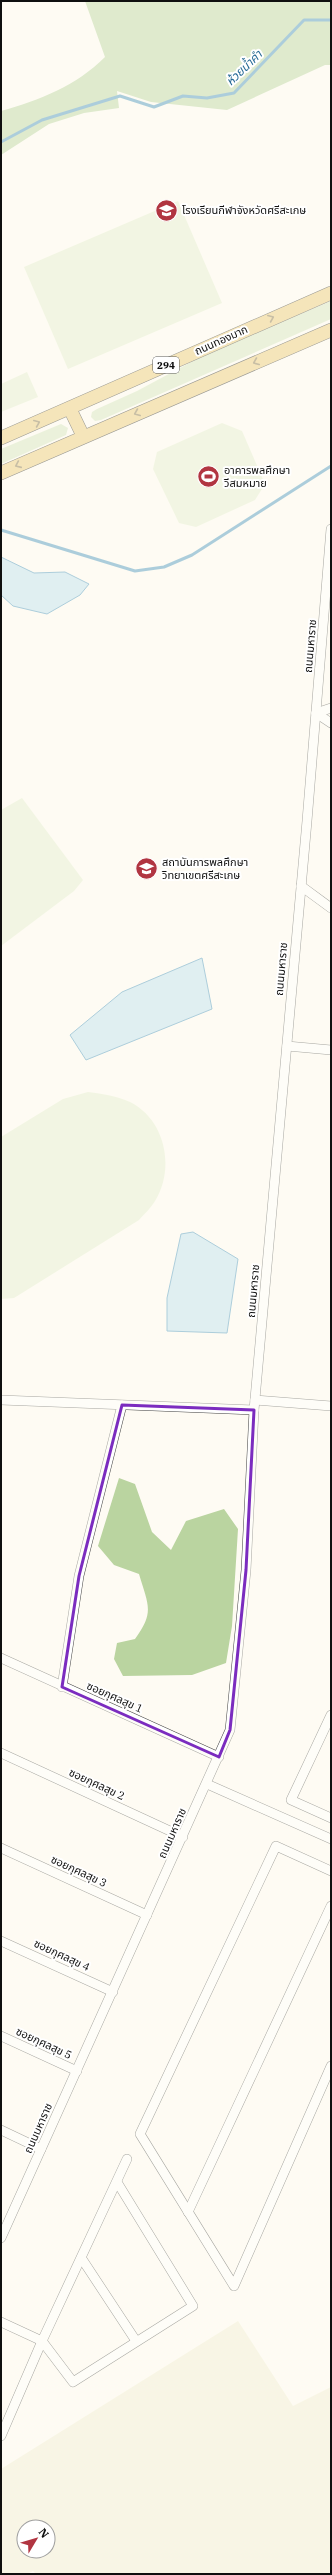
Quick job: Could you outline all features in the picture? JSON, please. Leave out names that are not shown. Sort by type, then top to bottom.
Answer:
[{"type":"main road","name":"ถนนทองมาก","points":[[1,438],[70,409],[331,293]]},
{"type":"main road","points":[[1,472],[331,330]]},
{"type":"main road","points":[[70,409],[82,436]]},
{"type":"street","name":"ถนนมหาราช","points":[[1,2238],[4,2226],[42,2149],[219,1758],[231,1722],[246,1570],[254,1410],[316,713],[327,633],[331,529]]},
{"type":"street","points":[[316,713],[331,708]]},
{"type":"street","points":[[316,713],[331,723]]},
{"type":"street","points":[[301,886],[331,908]]},
{"type":"street","points":[[287,1046],[331,1050]]},
{"type":"street","points":[[1,1400],[254,1410]]},
{"type":"street","points":[[255,1400],[331,1406]]},
{"type":"street","points":[[62,1686],[79,1576],[122,1404]]},
{"type":"street","name":"ซอยกุศลสุข 1","points":[[1,1658],[219,1758]]},
{"type":"street","points":[[331,1715],[291,1800],[331,1818]]},
{"type":"street","name":"ซอยกุศลสุข 2","points":[[1,1754],[183,1837]]},
{"type":"street","points":[[207,1784],[331,1839]]},
{"type":"street","points":[[331,1871],[276,1846],[140,2134],[234,2286],[331,2066]]},
{"type":"street","name":"ซอยกุศลสุข 3","points":[[1,1848],[148,1915]]},
{"type":"street","points":[[188,2212],[331,1906]]},
{"type":"street","name":"ซอยกุศลสุข 4","points":[[1,1940],[113,1992]]},
{"type":"street","name":"ซอยกุศลสุข 5","points":[[1,2036],[77,2071]]},
{"type":"street","points":[[1,2130],[42,2149]]},
{"type":"street","points":[[1,2436],[42,2341],[82,2259],[127,2158]]},
{"type":"street","points":[[1,2322],[42,2341],[73,2382],[193,2306],[116,2182]]},
{"type":"street","points":[[82,2259],[136,2341]]},
{"type":"highlighted area","points":[[122,1405],[254,1410],[246,1570],[230,1730],[219,1757],[62,1687],[79,1576]]},
{"type":"shaded area","points":[[238,2321],[293,2406],[331,2387],[331,2574],[36,2574],[33,2571],[27,2574],[1,2574],[1,2469]]},
{"type":"green space","points":[[85,1],[331,1],[331,65],[325,65],[227,110],[151,102],[117,91],[119,108],[84,113],[49,124],[1,155],[1,111],[30,102],[57,91],[82,76],[105,57]]},
{"type":"green space","points":[[178,201],[222,303],[68,369],[24,267]]},
{"type":"green space","points":[[331,301],[331,319],[101,420],[95,421],[91,417],[92,412],[97,409],[137,391],[208,353]]},
{"type":"green space","points":[[27,372],[38,397],[1,412],[1,384]]},
{"type":"green space","name":"อาคารพลศึกษา วีสมหมาย","points":[[222,423],[242,431],[265,484],[255,500],[196,527],[179,523],[153,469],[157,452]]},
{"type":"green space","points":[[61,424],[68,428],[66,435],[1,464],[1,449]]},
{"type":"green space","points":[[22,798],[83,880],[74,891],[1,946],[1,810]]},
{"type":"green space","points":[[88,1092],[104,1094],[130,1102],[142,1110],[152,1121],[164,1146],[165,1175],[161,1188],[153,1204],[139,1220],[14,1298],[1,1299],[1,1137],[63,1099]]},
{"type":"green space","points":[[119,1478],[135,1484],[152,1532],[171,1550],[186,1521],[224,1509],[238,1529],[232,1626],[226,1663],[192,1675],[123,1676],[114,1659],[117,1643],[135,1639],[145,1622],[148,1608],[139,1574],[114,1565],[98,1546]]},
{"type":"water","points":[[1,557],[34,573],[65,572],[89,584],[80,595],[47,614],[13,606],[1,595]]},
{"type":"water","points":[[202,958],[212,1009],[86,1060],[70,1035],[122,992]]},
{"type":"water","points":[[193,1232],[238,1259],[227,1333],[167,1331],[167,1298],[181,1234]]},
{"type":"waterway","name":"ห้วยน้ำคำ","points":[[1,142],[42,120],[120,96],[154,107],[183,96],[207,98],[234,93],[304,20],[331,20]]},
{"type":"waterway","points":[[1,530],[135,571],[164,567],[192,555],[331,466]]},
{"type":"place","name":"โรงเรียนกีฬาจังหวัดศรีสะเกษ","points":[[166,210]]},
{"type":"place","name":"อาคารพลศึกษา วีสมหมาย","points":[[209,476]]},
{"type":"place","name":"สถาบันการพลศึกษา วิทยาเขตศรีสะเกษ","points":[[146,868]]}]
